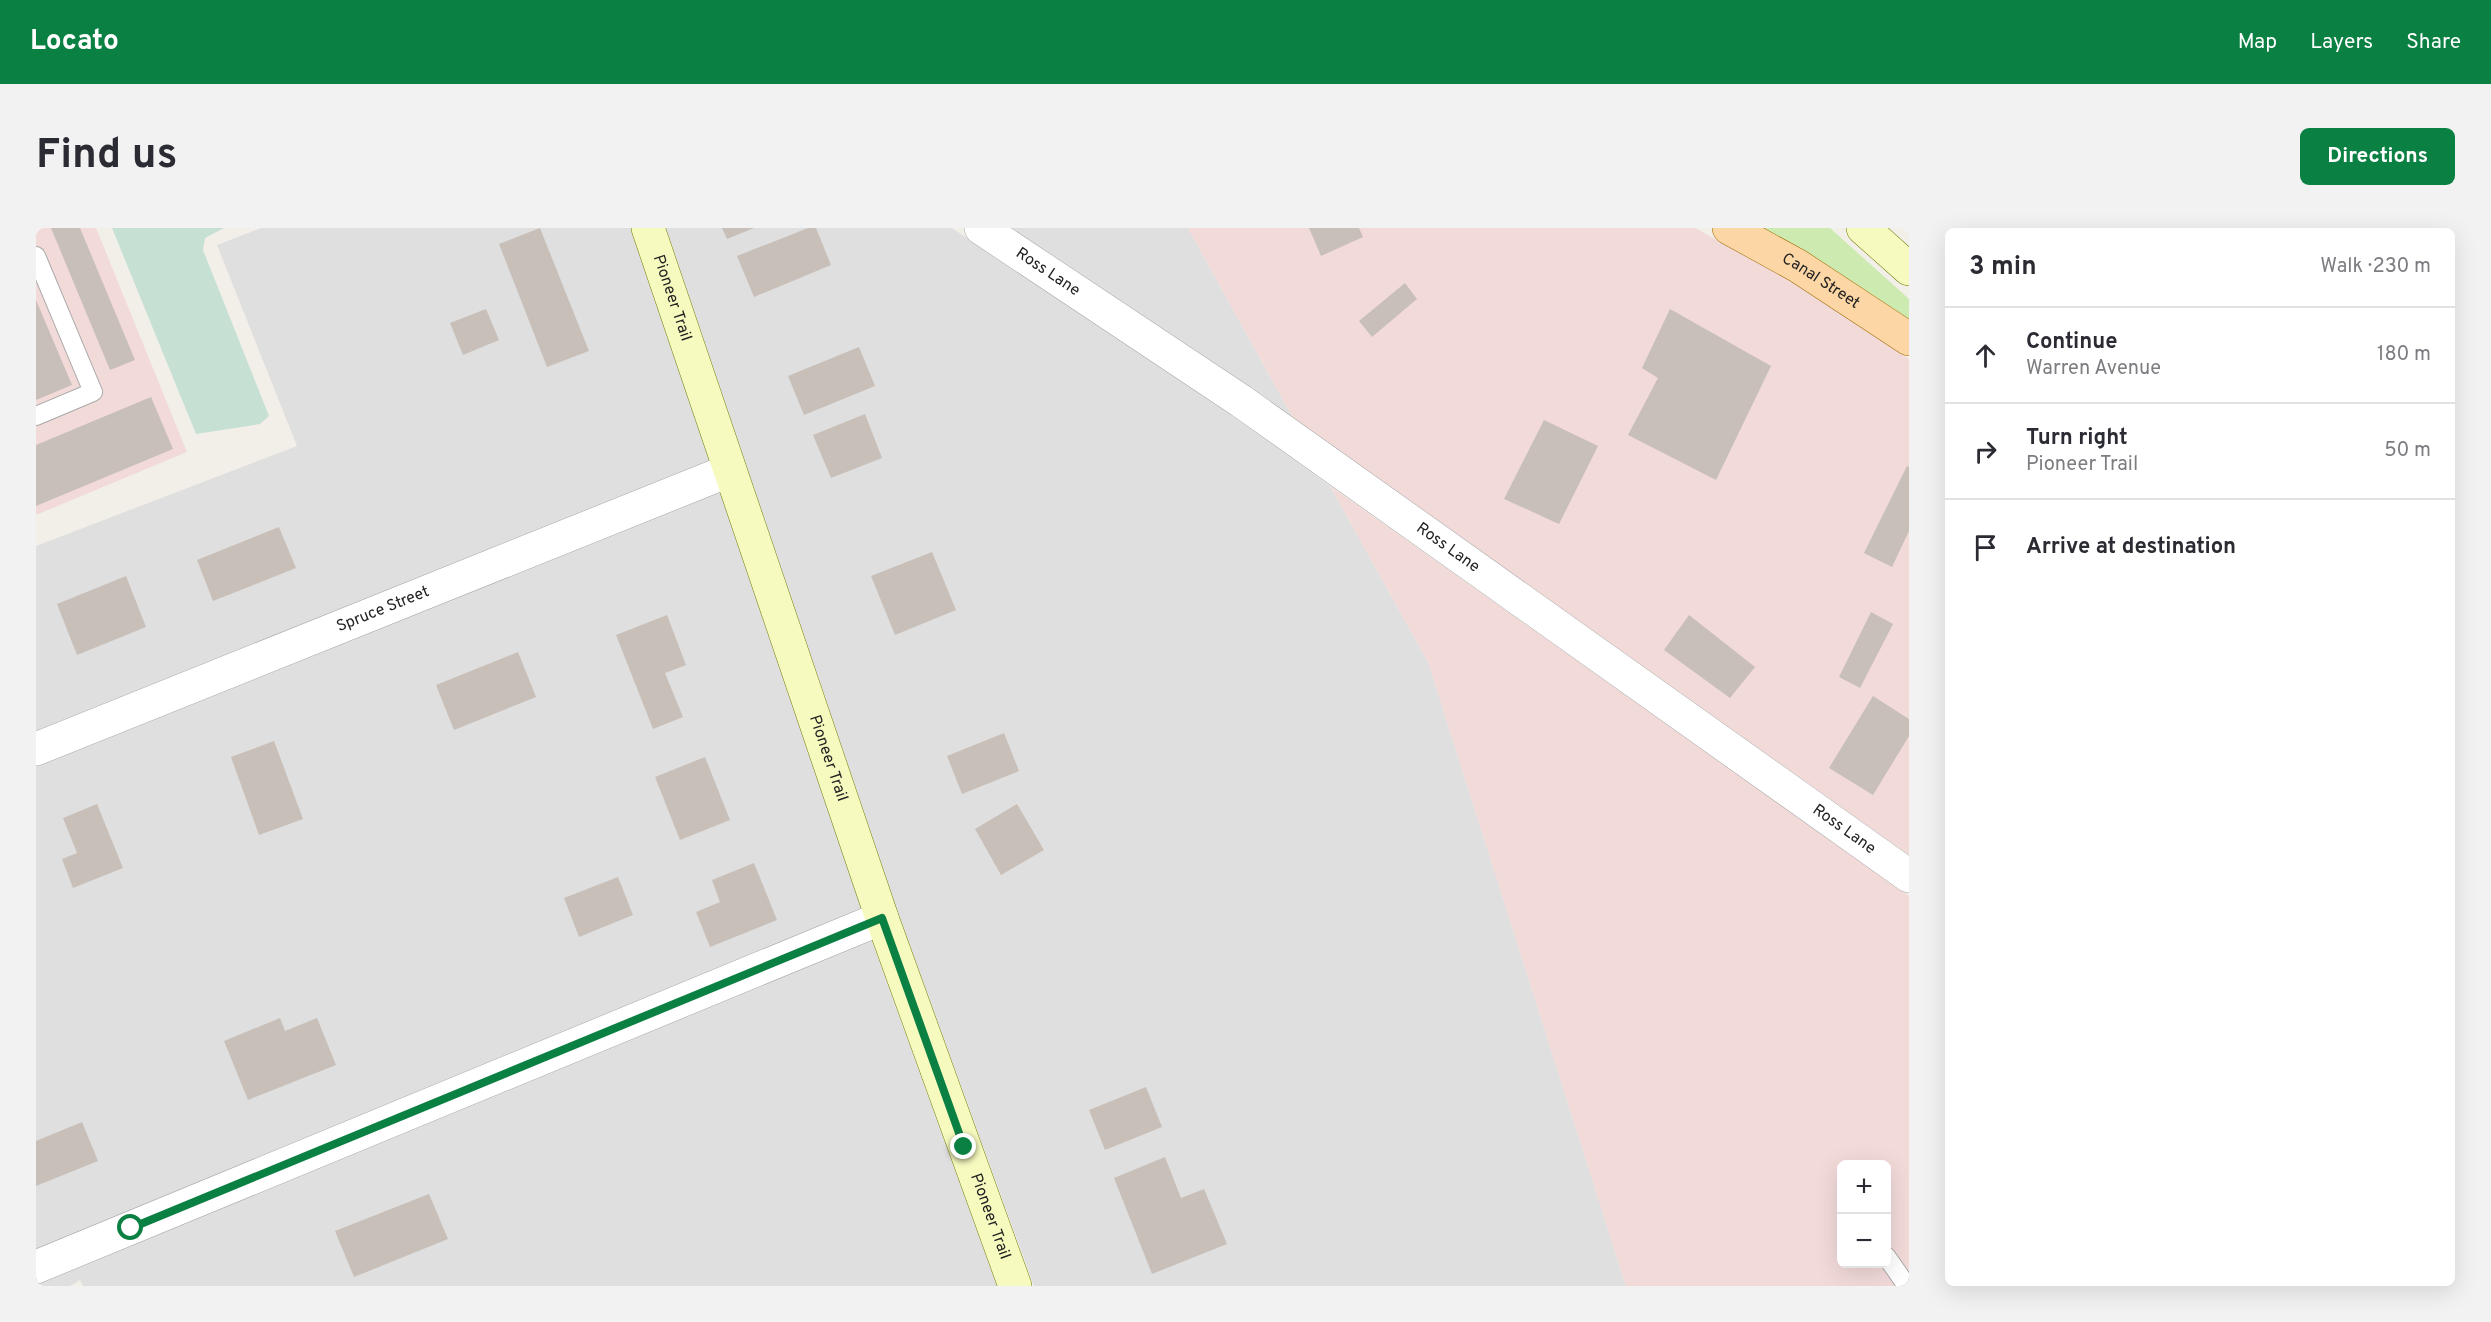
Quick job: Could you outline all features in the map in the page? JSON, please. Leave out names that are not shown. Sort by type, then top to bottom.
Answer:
[{"type":"main road","name":"Canal Street","points":[[1729,228],[1798,266],[1909,339]]},
{"type":"street","name":"Pioneer Trail","points":[[648,228],[728,471],[882,918],[1015,1286]]},
{"type":"street","name":"Ross Lane","points":[[981,228],[1241,401],[1909,876]]},
{"type":"street","points":[[1863,228],[1909,269]]},
{"type":"street","name":"Spruce Street","points":[[36,749],[728,471]]},
{"type":"street","points":[[36,1267],[882,918]]},
{"type":"lane","points":[[36,256],[93,392],[36,416]]},
{"type":"lane","points":[[1891,1262],[1907,1286]]},
{"type":"shaded area","points":[[36,228],[96,228],[187,452],[36,515]]},
{"type":"shaded area","points":[[261,228],[648,228],[882,918],[36,1267],[36,546],[297,446],[217,245]]},
{"type":"shaded area","points":[[666,228],[952,228],[1230,414],[1330,486],[1428,662],[1626,1286],[1034,1286],[898,912]]},
{"type":"shaded area","points":[[1011,228],[1188,228],[1293,418],[1252,389]]},
{"type":"shaded area","points":[[1188,228],[1695,228],[1788,279],[1909,359],[1909,855],[1293,418]]},
{"type":"shaded area","points":[[1330,486],[1909,896],[1909,1286],[1626,1286],[1428,662]]},
{"type":"shaded area","points":[[871,939],[997,1286],[83,1286],[80,1280],[70,1286],[36,1286],[36,1284]]},
{"type":"green space","points":[[112,228],[224,228],[205,238],[203,250],[269,416],[260,424],[196,434]]},
{"type":"green space","points":[[1757,228],[1830,228],[1909,299],[1909,331]]},
{"type":"building","points":[[51,228],[80,228],[135,360],[110,370]]},
{"type":"building","points":[[540,228],[589,351],[547,367],[499,244]]},
{"type":"building","points":[[722,228],[754,228],[727,239]]},
{"type":"building","points":[[808,228],[816,228],[831,265],[754,297],[737,256]]},
{"type":"building","points":[[1309,228],[1359,228],[1363,237],[1321,256]]},
{"type":"building","points":[[1405,283],[1417,299],[1372,337],[1359,321]]},
{"type":"building","points":[[36,300],[72,385],[36,400]]},
{"type":"building","points":[[486,309],[499,340],[463,355],[450,323]]},
{"type":"building","points":[[1670,309],[1771,366],[1716,480],[1628,435],[1658,378],[1642,368]]},
{"type":"building","points":[[859,347],[875,386],[804,415],[788,376]]},
{"type":"building","points":[[151,397],[173,449],[36,506],[36,445]]},
{"type":"building","points":[[865,414],[882,458],[831,478],[813,435]]},
{"type":"building","points":[[1544,420],[1598,446],[1559,524],[1504,499]]},
{"type":"building","points":[[1907,466],[1909,467],[1909,531],[1892,567],[1864,553]]},
{"type":"building","points":[[279,527],[296,568],[213,601],[197,560]]},
{"type":"building","points":[[932,552],[956,610],[895,635],[871,576]]},
{"type":"building","points":[[126,576],[146,627],[77,655],[57,604]]},
{"type":"building","points":[[1871,612],[1893,624],[1860,688],[1839,677]]},
{"type":"building","points":[[667,615],[686,665],[665,673],[683,717],[653,729],[616,635]]},
{"type":"building","points":[[1689,615],[1755,667],[1730,698],[1664,650]]},
{"type":"building","points":[[518,652],[536,697],[454,730],[436,685]]},
{"type":"building","points":[[1873,696],[1909,719],[1909,736],[1873,795],[1829,768]]},
{"type":"building","points":[[1004,733],[1019,771],[962,794],[947,756]]},
{"type":"building","points":[[274,741],[303,819],[259,835],[231,757]]},
{"type":"building","points":[[705,757],[730,820],[680,840],[655,777]]},
{"type":"building","points":[[97,804],[123,868],[73,888],[62,859],[77,853],[63,818]]},
{"type":"building","points":[[1017,804],[1044,850],[1001,875],[975,829]]},
{"type":"building","points":[[754,863],[777,920],[710,947],[696,912],[720,902],[712,880]]},
{"type":"building","points":[[618,877],[633,915],[579,937],[564,898]]},
{"type":"building","points":[[280,1018],[285,1031],[317,1018],[336,1065],[248,1100],[224,1041]]},
{"type":"building","points":[[1146,1087],[1162,1127],[1105,1150],[1089,1110]]},
{"type":"building","points":[[82,1122],[98,1161],[36,1186],[36,1141]]},
{"type":"building","points":[[1165,1157],[1181,1198],[1204,1189],[1227,1244],[1152,1274],[1114,1178]]},
{"type":"building","points":[[429,1194],[448,1239],[354,1277],[335,1231]]},
{"type":"route","points":[[131,1228],[882,918],[964,1147]]}]
